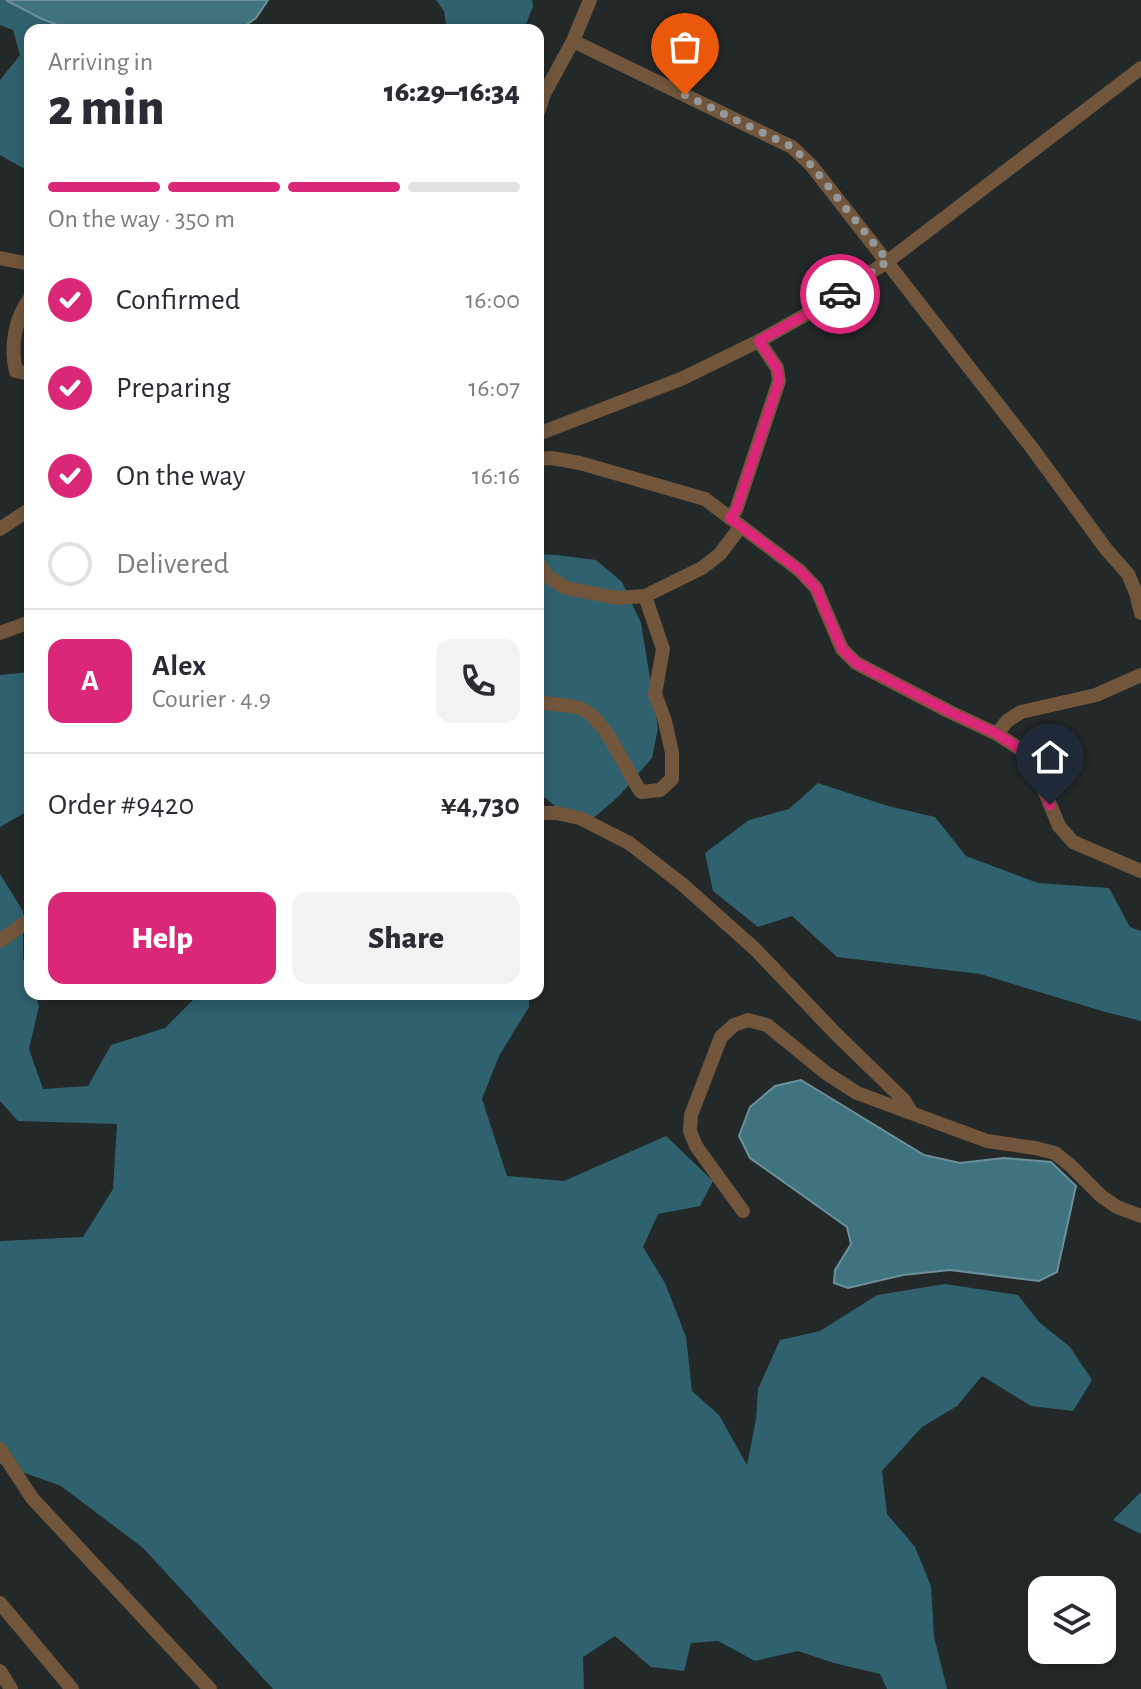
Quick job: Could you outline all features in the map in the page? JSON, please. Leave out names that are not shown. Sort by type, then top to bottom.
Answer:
[{"type":"street","points":[[544,94],[573,41],[590,0]]},
{"type":"street","points":[[573,41],[792,147],[811,165],[1128,574],[1141,613]]},
{"type":"street","points":[[544,432],[681,379],[823,305],[888,261],[1141,68]]},
{"type":"street","points":[[0,258],[24,263]]},
{"type":"street","points":[[24,309],[17,322],[13,359],[16,371],[24,373]]},
{"type":"street","points":[[544,572],[566,588],[617,598],[645,596],[702,568],[720,554],[735,522],[736,510],[779,381],[777,368],[759,341]]},
{"type":"street","points":[[544,459],[580,463],[705,499],[799,570],[816,588],[842,649],[856,663],[997,734],[1023,751],[1032,761],[1059,826],[1073,842],[1141,871]]},
{"type":"street","points":[[0,529],[24,513]]},
{"type":"street","points":[[544,703],[580,708],[591,714],[608,734],[641,792],[660,790],[672,779],[672,753],[655,694],[663,649],[645,596]]},
{"type":"street","points":[[0,633],[24,624]]},
{"type":"street","points":[[997,734],[1007,721],[1021,712],[1096,695],[1141,675]]},
{"type":"street","points":[[544,813],[580,818],[629,843],[682,884],[755,949],[904,1100],[911,1112]]},
{"type":"street","points":[[0,941],[24,923]]},
{"type":"street","points":[[743,1211],[696,1146],[690,1131],[691,1115],[721,1037],[734,1025],[748,1020],[767,1025],[826,1073],[857,1093],[987,1141],[1055,1153],[1109,1202],[1141,1216]]},
{"type":"street","points":[[0,1449],[32,1498],[210,1689]]},
{"type":"street","points":[[0,1603],[72,1689]]},
{"type":"street","points":[[0,1671],[11,1689]]},
{"type":"shaded area","points":[[0,0],[21,0],[70,24],[24,24],[23,168],[0,155],[0,80],[20,55],[13,30],[0,25]]},
{"type":"shaded area","points":[[6,0],[268,0],[256,18],[248,24],[55,24]]},
{"type":"shaded area","points":[[436,0],[532,0],[533,6],[526,24],[446,24],[444,11]]},
{"type":"shaded area","points":[[544,554],[596,560],[622,582],[641,623],[658,728],[652,758],[619,796],[589,822],[566,815],[544,797]]},
{"type":"shaded area","points":[[24,673],[24,813],[0,827],[0,675]]},
{"type":"shaded area","points":[[818,783],[888,806],[935,817],[966,856],[1038,883],[1109,888],[1130,927],[1141,931],[1141,1021],[980,974],[837,957],[792,916],[758,927],[713,891],[705,853],[749,820],[789,809]]},
{"type":"shaded area","points":[[0,874],[23,911],[24,1000],[37,1000],[39,1006],[29,1049],[43,1089],[88,1086],[111,1045],[165,1028],[193,1000],[529,1000],[529,1007],[499,1056],[482,1099],[507,1176],[564,1181],[666,1136],[713,1181],[700,1206],[658,1214],[643,1247],[665,1283],[686,1337],[692,1391],[719,1415],[747,1465],[758,1389],[780,1340],[820,1331],[877,1295],[945,1284],[1018,1295],[1039,1322],[1070,1347],[1092,1380],[1073,1411],[1031,1406],[982,1376],[957,1406],[922,1427],[882,1471],[887,1514],[915,1547],[931,1586],[934,1637],[947,1689],[887,1689],[880,1674],[798,1651],[755,1661],[718,1641],[691,1643],[684,1671],[651,1667],[615,1636],[583,1657],[584,1689],[273,1689],[143,1548],[61,1486],[0,1464],[0,1241],[83,1237],[113,1189],[117,1124],[18,1121],[0,1101]]},
{"type":"shaded area","points":[[801,1080],[924,1155],[960,1163],[1004,1158],[1051,1162],[1076,1186],[1057,1272],[1039,1281],[950,1270],[903,1275],[848,1288],[834,1283],[835,1270],[851,1244],[847,1227],[750,1158],[739,1136],[750,1107],[775,1086]]},
{"type":"shaded area","points":[[1141,1492],[1141,1534],[1113,1520]]},
{"type":"way so far","points":[[685,95],[792,147],[811,165],[888,261],[840,294]]},
{"type":"route","points":[[840,294],[759,341],[777,368],[779,381],[736,510],[730,518],[799,570],[816,588],[842,649],[856,663],[997,734],[1023,751],[1032,761],[1050,805]]}]
